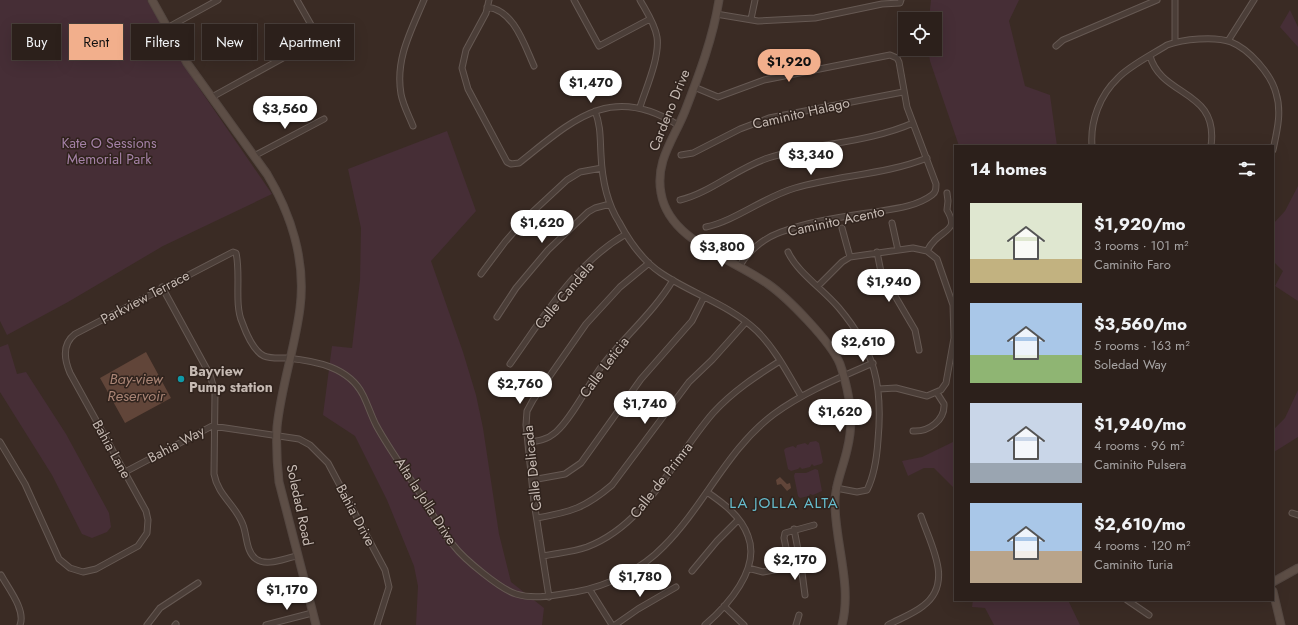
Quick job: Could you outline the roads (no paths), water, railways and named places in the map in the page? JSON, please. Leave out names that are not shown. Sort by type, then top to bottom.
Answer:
[{"type":"street","name":"Soledad Road","points":[[152,0],[165,24]]},
{"type":"street","points":[[174,24],[218,0]]},
{"type":"street","points":[[212,97],[312,42],[315,38],[314,30],[297,0]]},
{"type":"street","points":[[413,126],[401,95],[399,73],[405,44],[424,0]]},
{"type":"street","points":[[489,0],[466,50],[462,68],[468,89],[504,158],[511,164],[519,163],[564,128],[595,111],[604,108],[622,106],[640,107],[656,113],[678,125]]},
{"type":"street","points":[[574,0],[599,46],[650,20]]},
{"type":"street","points":[[640,0],[657,38],[657,49],[640,107]]},
{"type":"street","name":"Cardeno Drive","points":[[719,0],[706,55],[684,113],[664,153],[660,170],[661,194],[674,223],[686,234],[767,283],[792,304],[836,356],[849,401],[851,427],[848,448],[836,488],[834,505],[846,597],[842,625]]},
{"type":"street","points":[[751,19],[755,0]]},
{"type":"street","points":[[1056,46],[1063,40],[1157,0]]},
{"type":"street","points":[[1175,0],[1175,42]]},
{"type":"street","points":[[1228,41],[1254,0]]},
{"type":"street","points":[[716,14],[758,21],[815,18],[882,4],[900,2]]},
{"type":"street","points":[[487,7],[493,8],[508,16],[534,66]]},
{"type":"street","points":[[1092,145],[1092,127],[1099,104],[1107,90],[1118,77],[1175,42],[1219,40],[1234,43],[1254,59],[1270,77],[1277,94],[1279,111],[1274,145]]},
{"type":"street","points":[[694,87],[718,96],[764,80],[890,55],[897,58],[903,92],[927,158],[899,168],[796,187],[770,196],[716,224],[706,227]]},
{"type":"street","points":[[1150,56],[1157,72],[1202,107],[1210,118],[1214,131],[1211,145]]},
{"type":"street","name":"Soledad Road","points":[[185,60],[271,180],[286,210],[293,229],[299,260],[300,307],[277,435],[279,482],[316,625]]},
{"type":"street","name":"Caminito Halago","points":[[681,155],[692,153],[740,129],[769,118],[796,111],[903,92]]},
{"type":"street","points":[[595,111],[601,130],[602,168],[610,204],[635,248],[660,273],[729,310],[746,322],[770,346],[801,396]]},
{"type":"street","points":[[254,156],[324,119]]},
{"type":"street","points":[[680,200],[692,197],[734,173],[768,158],[801,149],[887,132],[913,123]]},
{"type":"street","name":"Caminito Acento","points":[[739,267],[761,242],[779,233],[817,222],[913,204],[932,195],[936,189],[936,184],[927,158]]},
{"type":"street","points":[[481,274],[505,242],[526,218],[567,180],[580,172],[602,168]]},
{"type":"street","points":[[927,251],[934,240],[947,232],[952,224],[952,219],[947,210],[948,201],[946,193]]},
{"type":"street","points":[[497,317],[516,288],[548,250],[588,212],[595,208],[610,204]]},
{"type":"street","points":[[892,223],[898,250]]},
{"type":"street","points":[[842,228],[850,257]]},
{"type":"street","name":"Calle Candela","points":[[510,364],[554,302],[574,279],[606,248],[626,234]]},
{"type":"street","points":[[818,286],[842,262],[850,257],[913,248],[927,251],[937,259],[950,293],[954,317],[954,338],[946,383],[937,393],[927,396],[896,388],[878,389]]},
{"type":"street","name":"Alta la Jolla Drive","points":[[229,252],[236,253],[239,263],[240,315],[255,348],[266,357],[290,359],[332,366],[346,375],[358,387],[376,424],[454,547],[501,588],[513,594],[527,597],[549,596],[590,590],[621,577],[651,558],[677,531],[740,446],[756,429],[774,414],[801,396],[822,385],[873,363]]},
{"type":"street","name":"Parkview Terrace","points":[[65,347],[70,338],[75,334],[229,252]]},
{"type":"street","points":[[788,252],[792,260],[839,308],[861,337],[873,363],[878,389],[879,429],[877,449],[870,484],[867,490],[857,492],[836,488]]},
{"type":"street","points":[[877,252],[881,272],[915,330],[919,350]]},
{"type":"street","name":"Calle Delicada","points":[[549,596],[532,480],[526,416],[532,400],[586,324],[620,288],[649,263]]},
{"type":"street","name":"Calle Leticia","points":[[528,442],[544,440],[560,428],[601,368],[627,335],[656,305],[673,280]]},
{"type":"street","points":[[162,287],[210,375],[215,392],[214,474],[216,484],[220,492],[235,509],[243,524],[250,552],[255,558],[267,562],[297,556]]},
{"type":"street","points":[[532,480],[565,474],[581,463],[641,379],[692,321],[704,297]]},
{"type":"street","points":[[537,518],[568,512],[582,507],[612,485],[689,382],[712,360],[746,322]]},
{"type":"street","name":"Bahia Lane","points":[[0,442],[25,484],[59,558],[70,568],[83,572],[96,569],[134,548],[143,541],[147,533],[148,520],[146,510],[67,366],[64,354],[65,347]]},
{"type":"street","name":"Calle de Primra","points":[[543,556],[587,547],[608,537],[622,527],[645,505],[714,412],[749,381],[780,361]]},
{"type":"street","points":[[913,431],[919,432],[936,423],[943,416],[944,404],[937,393]]},
{"type":"street","name":"Bahia Way","points":[[125,472],[207,427],[215,426],[277,435]]},
{"type":"street","name":"Bahia Drive","points":[[277,435],[299,439],[310,445],[328,463],[385,570],[389,587],[377,625]]},
{"type":"street","points":[[705,625],[724,606],[738,587],[748,568],[750,557],[750,541],[744,528],[726,505],[706,492]]},
{"type":"street","points":[[1292,513],[1298,515]]},
{"type":"street","points":[[888,625],[922,607],[937,590],[940,583],[938,566],[922,516]]},
{"type":"street","points":[[692,571],[717,541],[738,520]]},
{"type":"street","points":[[790,567],[784,538],[785,533],[814,526]]},
{"type":"street","points":[[794,530],[805,595]]},
{"type":"street","points":[[748,568],[763,572],[800,565]]},
{"type":"street","points":[[1274,581],[1298,568]]},
{"type":"street","points":[[0,575],[19,609],[22,621],[20,625]]},
{"type":"street","points":[[147,625],[160,608],[198,583]]},
{"type":"street","points":[[590,590],[610,624],[676,587]]},
{"type":"street","points":[[1274,595],[1281,625]]},
{"type":"street","points":[[1129,601],[1149,614]]},
{"type":"street","points":[[724,606],[744,625]]},
{"type":"street","points":[[266,625],[312,613]]},
{"type":"street","points":[[796,625],[799,614]]},
{"type":"water","name":"Bay-view Reservoir","points":[[146,352],[171,398],[125,423],[100,378]]},
{"type":"water","points":[[780,477],[787,484],[790,483],[791,488],[787,491],[781,484],[777,485],[776,480]]},
{"type":"place","name":"Bayview Pump station","points":[[181,379]]},
{"type":"district","name":"LA JOLLA ALTA","points":[[784,503]]},
{"type":"park label","name":"Kate O Sessions Memorial Park","points":[[109,152]]}]
